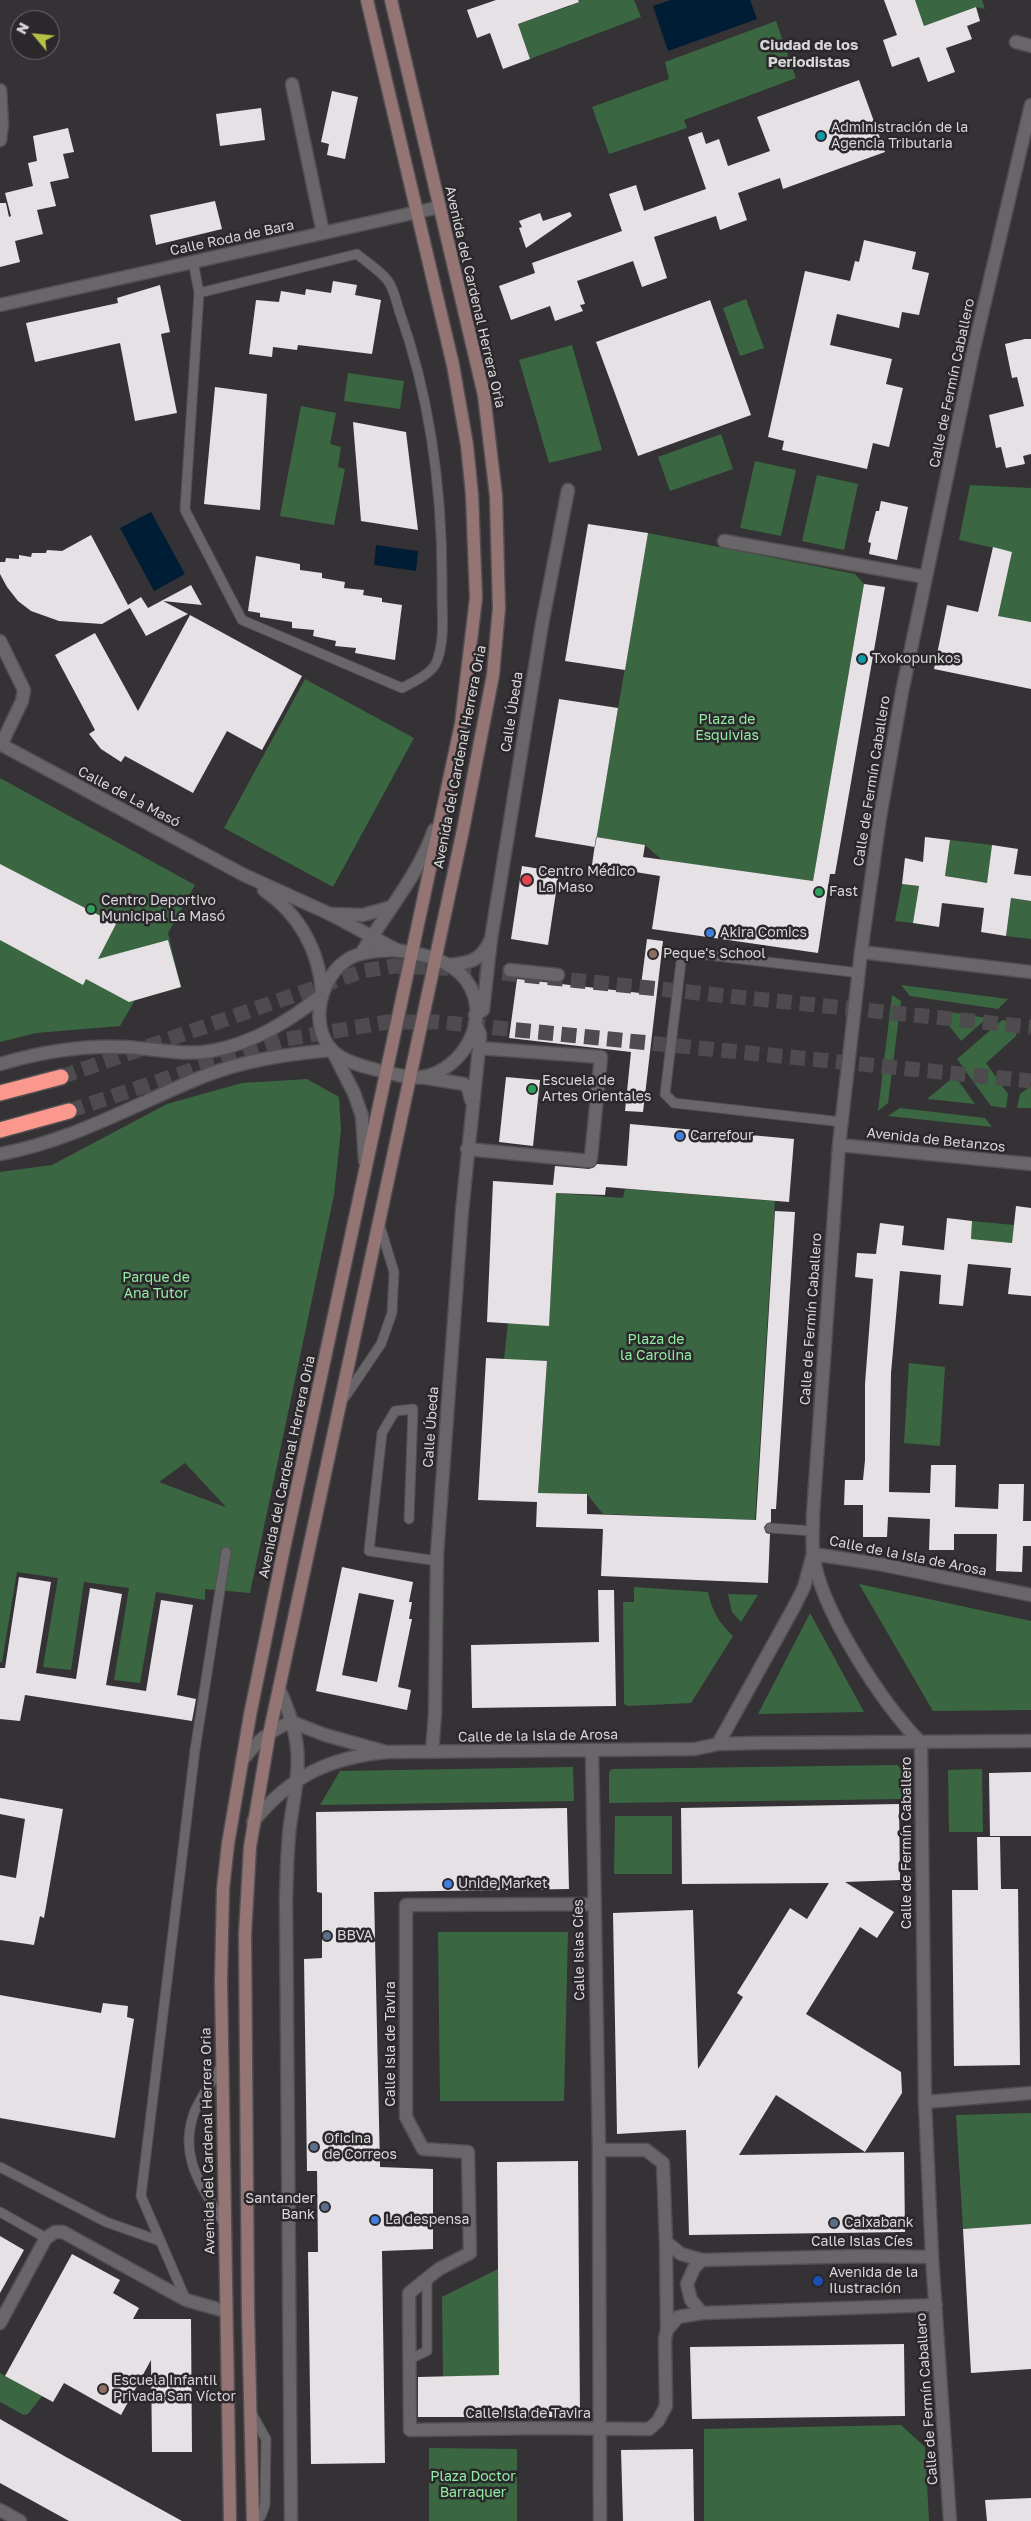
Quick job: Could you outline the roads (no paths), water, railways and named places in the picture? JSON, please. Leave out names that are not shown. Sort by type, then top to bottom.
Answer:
[{"type":"highway","points":[[0,1093],[61,1077]]},
{"type":"highway","points":[[0,1130],[69,1111]]},
{"type":"main road","name":"Avenida del Cardenal Herrera Oria","points":[[230,2521],[221,2066],[223,1889],[241,1762],[283,1553],[365,1180],[461,724],[476,598],[472,495],[461,406],[367,0]]},
{"type":"main road","name":"Avenida del Cardenal Herrera Oria","points":[[254,2521],[250,2410],[244,1984],[246,1884],[253,1822],[269,1735],[379,1222],[415,1077],[434,959],[487,710],[500,608],[498,521],[488,423],[476,356],[391,0]]},
{"type":"street","points":[[1016,42],[1031,46]]},
{"type":"street","points":[[292,84],[323,234]]},
{"type":"street","points":[[0,90],[0,140]]},
{"type":"street","name":"Calle de Fermín Caballero","points":[[950,2521],[932,2257],[925,2102],[921,1743],[898,1720],[831,1613],[813,1554],[813,1531],[839,1145],[861,952],[880,817],[925,577],[973,352],[1031,105]]},
{"type":"street","name":"Calle Roda de Bara","points":[[0,305],[440,207]]},
{"type":"street","name":"Calle Úbeda","points":[[432,1752],[435,1714],[438,1561],[467,1149],[480,1034],[475,1019],[483,1010],[490,939],[542,624],[568,490]]},
{"type":"street","points":[[724,541],[925,577]]},
{"type":"street","points":[[0,641],[24,690],[22,701],[0,744]]},
{"type":"street","name":"Calle de La Masó","points":[[0,744],[244,875],[330,914],[395,950]]},
{"type":"street","name":"Avenida del Cardenal Herrera Oria","points":[[361,954],[391,907],[410,883],[429,844],[446,794]]},
{"type":"street","name":"Calle de La Masó","points":[[244,875],[274,896],[301,925],[317,962],[322,995]]},
{"type":"street","name":"Calle de La Masó","points":[[330,914],[363,915],[391,907]]},
{"type":"street","name":"Calle Úbeda","points":[[448,965],[475,960],[485,951],[490,939]]},
{"type":"street","name":"Avenida del Cardenal Herrera Oria","points":[[332,1050],[358,1064],[388,1072],[415,1077],[439,1073],[465,1051],[475,1019],[471,989],[465,979],[448,965],[413,952],[395,950],[361,954],[350,958],[329,978],[322,995],[319,1014],[322,1030],[332,1050],[354,1093],[362,1116],[365,1180]]},
{"type":"street","points":[[861,952],[1031,972]]},
{"type":"street","points":[[510,970],[558,974]]},
{"type":"street","points":[[0,1064],[48,1052],[87,1047],[124,1047],[184,1053],[212,1051],[275,1028],[322,995]]},
{"type":"street","points":[[467,1149],[590,1161],[591,1156],[601,1058],[479,1048]]},
{"type":"street","points":[[0,1154],[32,1149],[95,1125],[203,1076],[287,1054],[332,1050]]},
{"type":"street","points":[[415,1077],[464,1084],[471,1095],[472,1105]]},
{"type":"street","name":"Avenida de Betanzos","points":[[839,1145],[1031,1164]]},
{"type":"street","name":"Calle de la Isla de Arosa","points":[[718,1744],[804,1587],[813,1554],[1031,1595]]},
{"type":"street","points":[[279,1690],[292,1722],[299,1749],[299,1778],[296,1803]]},
{"type":"street","name":"Avenida del Cardenal Herrera Oria","points":[[241,1762],[256,1742],[292,1722]]},
{"type":"street","name":"Calle de la Isla de Arosa","points":[[292,1722],[316,1732],[388,1752]]},
{"type":"street","name":"Calle de la Isla de Arosa","points":[[299,1778],[316,1769],[349,1757],[388,1752],[695,1749],[718,1744],[1031,1741]]},
{"type":"street","name":"Calle Islas Cíes","points":[[592,1750],[598,2150],[600,2521]]},
{"type":"street","points":[[291,2521],[286,1898],[290,1824],[303,1786],[316,1769]]},
{"type":"street","points":[[253,1822],[268,1804],[299,1778]]},
{"type":"street","name":"Calle Isla de Tavira","points":[[593,1904],[406,1905],[406,2117],[423,2149],[468,2152],[470,2253],[427,2277],[409,2292],[410,2430],[600,2429]]},
{"type":"street","points":[[925,2102],[1031,2094]]},
{"type":"street","points":[[598,2150],[646,2150],[663,2163],[667,2330],[665,2339],[666,2406],[658,2421],[649,2429],[600,2429]]},
{"type":"street","points":[[0,2323],[46,2238],[55,2232],[63,2232],[186,2300],[226,2311]]},
{"type":"street","name":"Calle Islas Cíes","points":[[666,2242],[681,2254],[702,2260],[865,2256],[932,2257]]},
{"type":"street","points":[[702,2260],[694,2268],[687,2284],[691,2300],[702,2313]]},
{"type":"street","points":[[667,2330],[678,2317],[702,2313],[936,2305]]},
{"type":"street","points":[[0,2510],[20,2521]]},
{"type":"lane","points":[[193,262],[199,293],[185,510],[242,620],[402,688],[419,679],[436,663],[441,645],[442,560],[438,492],[429,427],[416,369],[404,324],[388,281],[357,254],[199,293]]},
{"type":"lane","points":[[842,1122],[674,1103],[665,1094],[681,962],[692,953],[860,972]]},
{"type":"lane","name":"Avenida del Cardenal Herrera Oria","points":[[339,1408],[354,1382],[381,1344],[392,1313],[394,1272],[379,1222]]},
{"type":"lane","points":[[409,1519],[413,1409],[395,1411],[382,1433],[370,1551],[438,1561]]},
{"type":"lane","points":[[770,1528],[813,1531]]},
{"type":"lane","points":[[186,2300],[141,2196],[195,1750],[226,1552]]},
{"type":"lane","points":[[221,2066],[194,2112],[189,2145],[196,2177],[224,2224]]},
{"type":"lane","points":[[0,2167],[106,2222],[160,2241]]},
{"type":"lane","points":[[0,2212],[46,2238]]},
{"type":"lane","points":[[410,2359],[427,2351],[427,2277]]},
{"type":"water","points":[[671,0],[750,0],[757,19],[668,51],[653,6]]},
{"type":"water","points":[[151,512],[185,574],[154,591],[120,528]]},
{"type":"water","points":[[376,545],[418,551],[416,571],[374,565]]},
{"type":"tunnel","points":[[61,1077],[363,971],[394,966],[464,969],[1031,1027]]},
{"type":"tunnel","points":[[69,1111],[282,1040],[387,1022],[438,1022],[1031,1081]]},
{"type":"place","name":"Administración de la Agencia Tributaria","points":[[821,136]]},
{"type":"place","name":"Txokopunkos","points":[[862,659]]},
{"type":"place","name":"Centro Médico La Maso","points":[[527,880]]},
{"type":"place","name":"Fast","points":[[819,892]]},
{"type":"place","name":"Centro Deportivo Municipal La Masó","points":[[91,909]]},
{"type":"place","name":"Akira Comics","points":[[710,933]]},
{"type":"place","name":"Peque's School","points":[[653,954]]},
{"type":"place","name":"Escuela de Artes Orientales","points":[[532,1089]]},
{"type":"place","name":"Carrefour","points":[[680,1136]]},
{"type":"place","name":"Unide Market","points":[[448,1884]]},
{"type":"place","name":"BBVA","points":[[327,1936]]},
{"type":"place","name":"Oficina de Correos","points":[[314,2147]]},
{"type":"place","name":"Santander Bank","points":[[325,2207]]},
{"type":"place","name":"La despensa","points":[[375,2220]]},
{"type":"place","name":"Caixabank","points":[[834,2223]]},
{"type":"place","name":"Avenida de la Ilustración","points":[[818,2281]]},
{"type":"place","name":"Escuela Infantil Privada San Víctor","points":[[103,2389]]},
{"type":"district","name":"Ciudad de los Periodistas","points":[[809,54]]},
{"type":"park label","name":"Plaza de Esquivias","points":[[727,728]]},
{"type":"park label","name":"Parque de Ana Tutor","points":[[156,1286]]},
{"type":"park label","name":"Plaza de la Carolina","points":[[656,1348]]},
{"type":"park label","name":"Plaza Doctor Barraquer","points":[[473,2486]]}]
